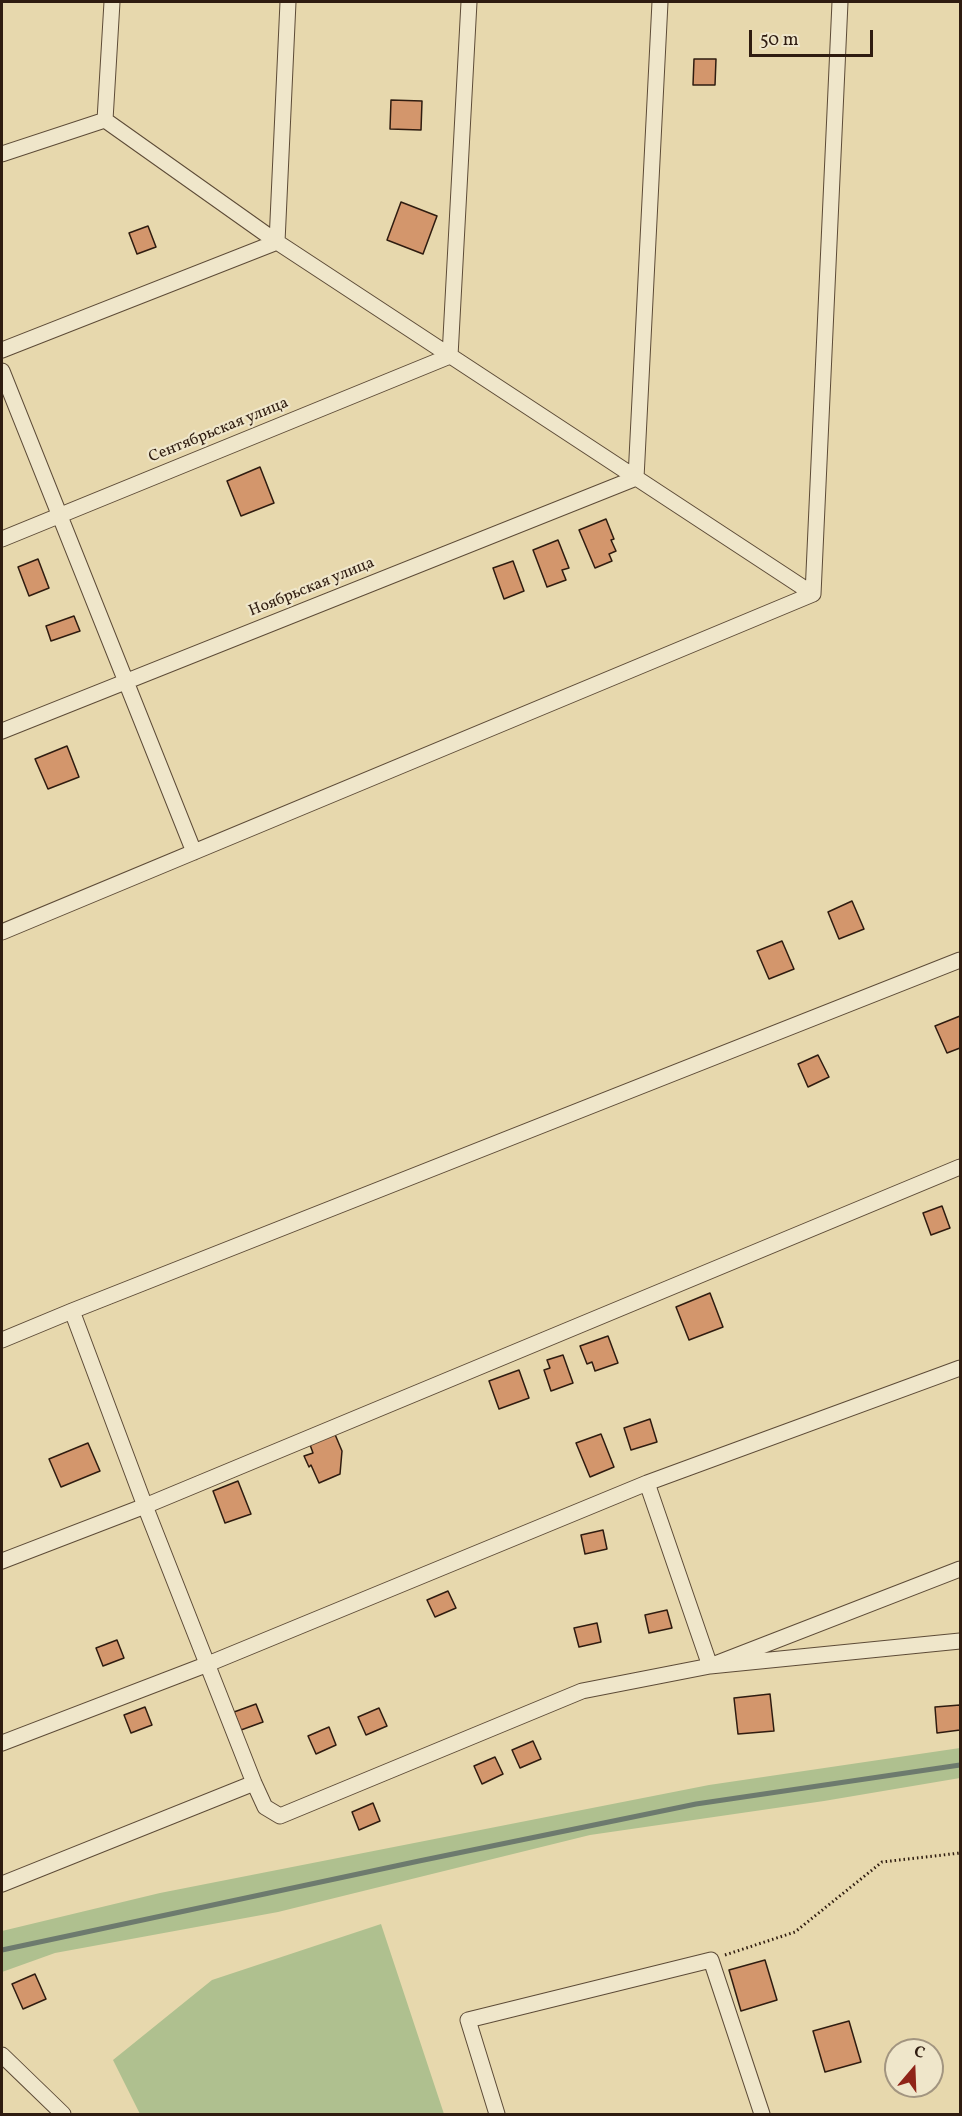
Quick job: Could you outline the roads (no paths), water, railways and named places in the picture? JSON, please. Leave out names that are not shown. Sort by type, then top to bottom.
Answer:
[{"type":"street","points":[[105,120],[112,2]]},
{"type":"street","points":[[278,242],[288,2]]},
{"type":"street","points":[[450,356],[469,2]]},
{"type":"street","points":[[636,478],[660,2]]},
{"type":"street","points":[[813,594],[840,2]]},
{"type":"street","points":[[2,154],[105,120]]},
{"type":"street","points":[[105,120],[278,242],[813,594]]},
{"type":"street","points":[[2,350],[278,242]]},
{"type":"street","name":"Сентябрьская улица","points":[[2,538],[450,356]]},
{"type":"street","points":[[2,371],[194,852]]},
{"type":"street","name":"Ноябрьская улица","points":[[2,731],[636,478]]},
{"type":"street","points":[[2,932],[813,594]]},
{"type":"street","points":[[2,1340],[960,960]]},
{"type":"street","points":[[2,1561],[145,1506],[960,1167]]},
{"type":"street","points":[[72,1311],[145,1506],[254,1783],[265,1807],[280,1816],[582,1691],[710,1666],[960,1641]]},
{"type":"street","points":[[2,1743],[208,1664],[647,1483],[960,1368]]},
{"type":"street","points":[[647,1483],[710,1666]]},
{"type":"street","points":[[710,1666],[960,1569]]},
{"type":"street","points":[[2,1884],[254,1783]]},
{"type":"street","points":[[497,2115],[468,2020],[711,1960],[762,2115]]},
{"type":"street","points":[[2,2055],[63,2115]]},
{"type":"waterway","points":[[2,1950],[696,1804],[960,1765]]}]
